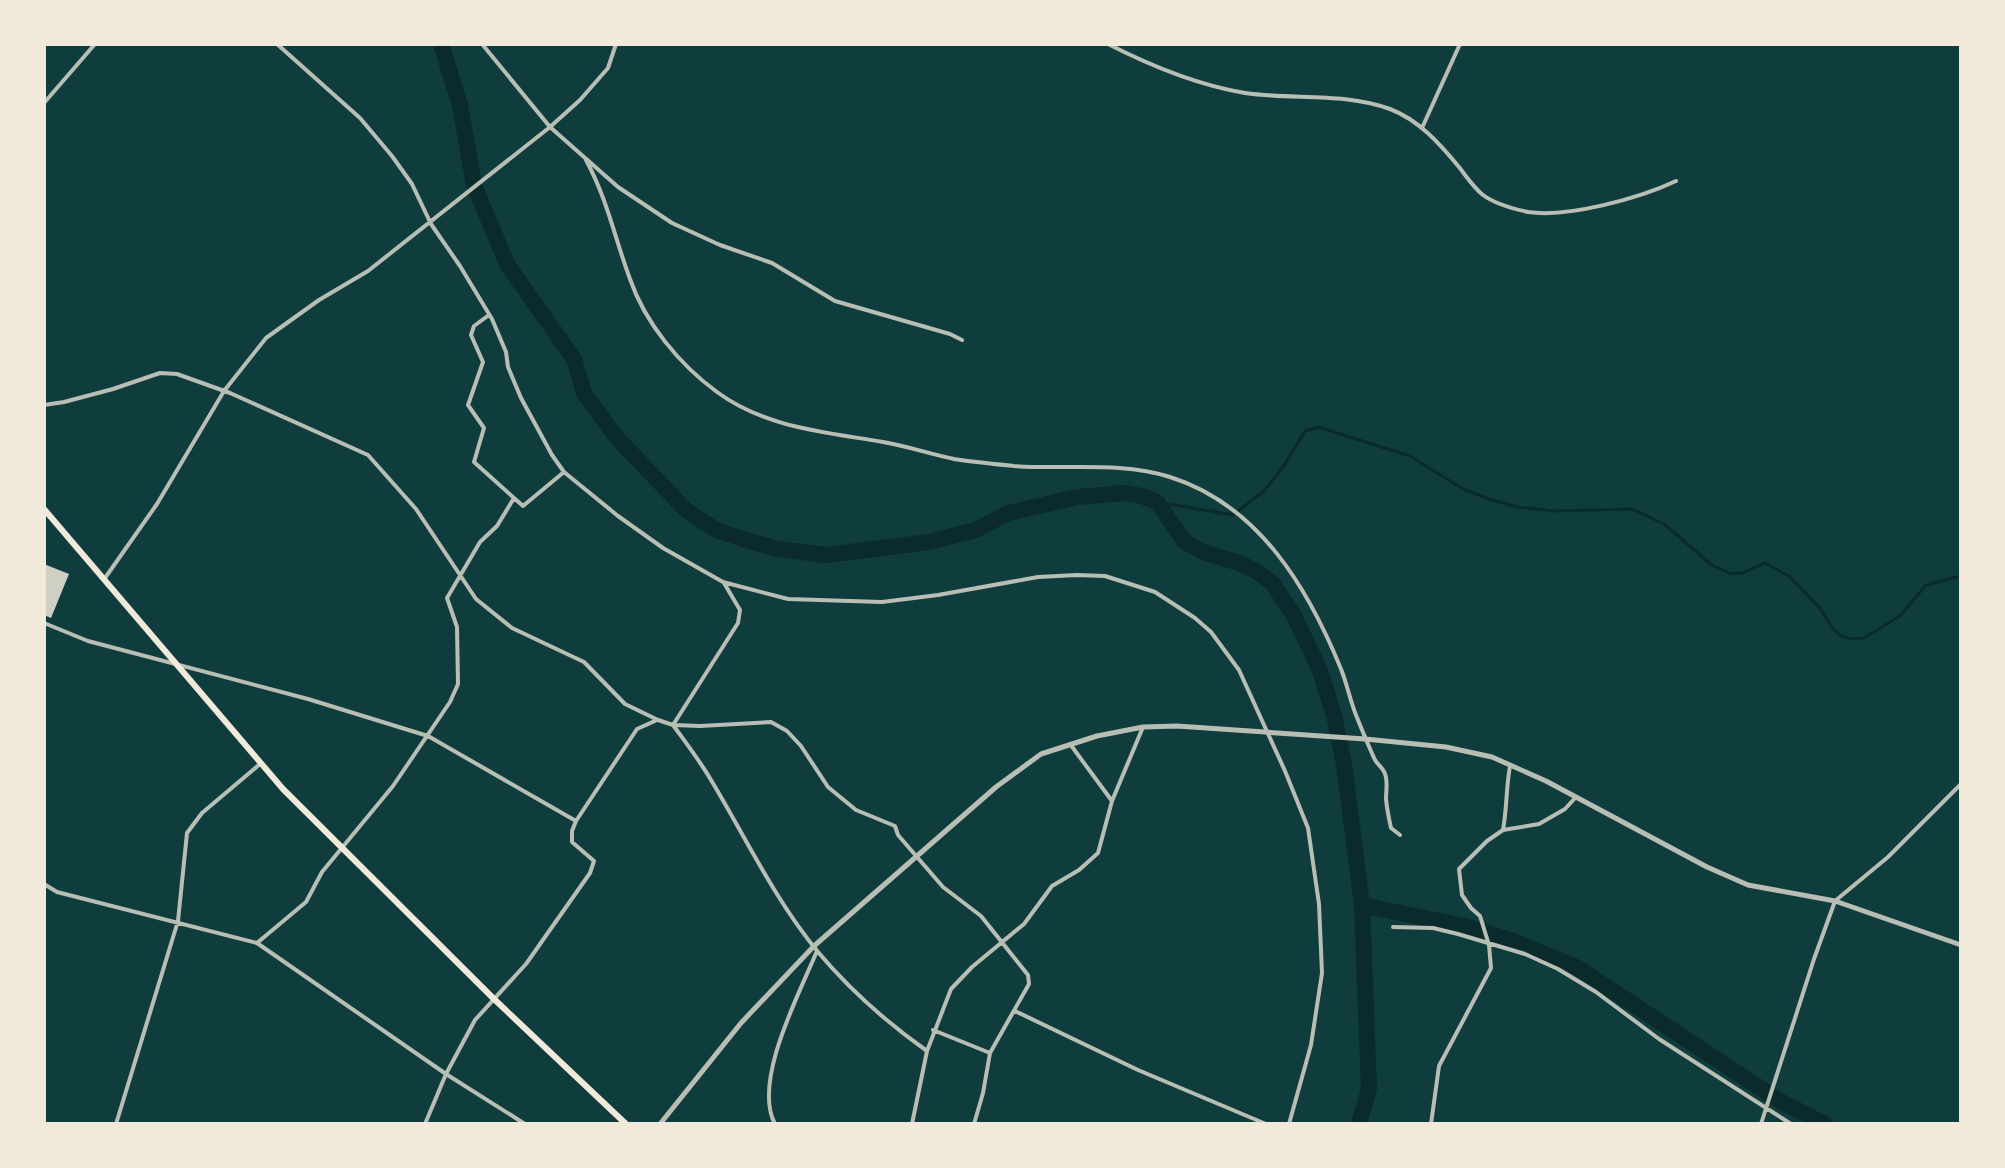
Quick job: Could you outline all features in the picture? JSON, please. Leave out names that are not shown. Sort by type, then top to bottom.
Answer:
[{"type":"main road","points":[[44,509],[260,764],[494,999],[626,1124]]},
{"type":"street","points":[[44,103],[95,44]]},
{"type":"street","points":[[277,44],[375,135],[412,184],[431,224],[489,315],[506,352],[508,367],[521,398],[564,472],[663,548],[723,582],[788,599],[882,602],[1038,577],[1105,576],[1127,581],[1177,605],[1211,632],[1239,670],[1308,828],[1319,904],[1321,991],[1311,1045],[1289,1124]]},
{"type":"street","points":[[482,44],[550,127],[618,187],[672,223],[720,245],[772,263],[835,301],[962,340]]},
{"type":"street","points":[[105,578],[157,504],[224,391],[266,338],[319,300],[368,271],[550,127],[580,100],[608,68],[614,44]]},
{"type":"street","points":[[1108,44],[1150,66],[1202,83],[1246,93],[1350,100],[1392,110],[1422,128],[1442,145],[1483,194],[1510,208],[1553,212],[1597,205],[1648,193],[1676,181]]},
{"type":"street","points":[[1422,128],[1460,44]]},
{"type":"street","points":[[586,160],[604,194],[630,281],[655,328],[680,359],[718,393],[761,417],[804,429],[888,442],[955,459],[1015,466],[1120,468],[1171,477],[1244,518],[1286,563],[1321,625],[1342,672],[1362,738],[1385,773],[1391,828],[1400,835]]},
{"type":"street","points":[[489,315],[474,326],[471,335],[483,362],[468,405],[484,428],[474,462],[523,506],[564,472]]},
{"type":"street","points":[[44,405],[101,392],[160,373],[177,374],[224,391],[368,455],[416,509],[476,599],[512,628],[584,662],[625,704],[673,725],[771,722],[787,731],[801,746],[828,787],[856,810],[895,826],[898,835],[943,887],[981,916],[1028,975],[1029,984],[990,1053],[974,1124]]},
{"type":"street","points":[[257,943],[306,902],[322,872],[393,786],[450,702],[458,684],[457,627],[447,598],[480,542],[497,526],[514,498]]},
{"type":"street","points":[[673,725],[738,623],[740,610],[723,582]]},
{"type":"street","points":[[44,623],[88,641],[174,662],[428,736],[576,821]]},
{"type":"street","points":[[425,1124],[446,1074],[475,1020],[526,964],[590,873],[594,861],[572,842],[576,821],[637,729],[658,720]]},
{"type":"street","points":[[673,725],[711,779],[742,837],[816,949],[881,1018],[927,1051]]},
{"type":"street","points":[[660,1124],[741,1023],[816,949],[1007,779],[1041,754],[1097,736],[1143,727],[1177,726],[1362,738],[1446,747],[1511,764],[1707,867],[1748,885],[1835,901],[1961,945]]},
{"type":"street","points":[[912,1124],[933,1030],[951,989],[972,967],[1024,924],[1052,886],[1079,870],[1098,853],[1112,801],[1143,727]]},
{"type":"street","points":[[1070,744],[1112,801]]},
{"type":"street","points":[[116,1124],[178,921],[187,833],[202,813],[260,764]]},
{"type":"street","points":[[1503,830],[1507,807],[1504,798],[1511,764]]},
{"type":"street","points":[[1761,1124],[1835,901],[1888,857],[1961,784]]},
{"type":"street","points":[[1431,1124],[1439,1066],[1491,968],[1489,945],[1480,916],[1462,895],[1459,869],[1503,830],[1539,824],[1565,809],[1576,797]]},
{"type":"street","points":[[44,884],[57,892],[257,943],[446,1074],[525,1124]]},
{"type":"street","points":[[1393,927],[1433,928],[1525,954],[1558,969],[1765,1110],[1791,1124]]},
{"type":"street","points":[[775,1124],[770,1088],[773,1054],[816,949]]},
{"type":"street","points":[[1015,1011],[1138,1070],[1266,1124]]},
{"type":"street","points":[[933,1030],[990,1053]]},
{"type":"building","points":[[44,564],[69,574],[51,618],[44,615]]},
{"type":"waterway","points":[[441,44],[460,105],[474,185],[507,264],[574,359],[584,393],[616,437],[686,510],[716,530],[777,549],[826,555],[929,542],[976,530],[1008,513],[1077,497],[1126,493],[1157,502],[1184,541],[1203,552],[1256,571],[1273,584],[1293,614],[1319,668],[1334,715],[1344,764],[1362,905],[1369,1089],[1359,1124]]},
{"type":"waterway","points":[[1157,502],[1233,515],[1264,491],[1305,431],[1318,427],[1410,456],[1463,489],[1517,507],[1555,511],[1632,509],[1664,524],[1712,565],[1731,574],[1743,573],[1765,563],[1789,576],[1819,607],[1832,627],[1840,635],[1851,639],[1864,638],[1900,616],[1926,585],[1961,576]]},
{"type":"waterway","points":[[1362,905],[1468,927],[1516,942],[1578,968],[1780,1101],[1825,1124]]}]
